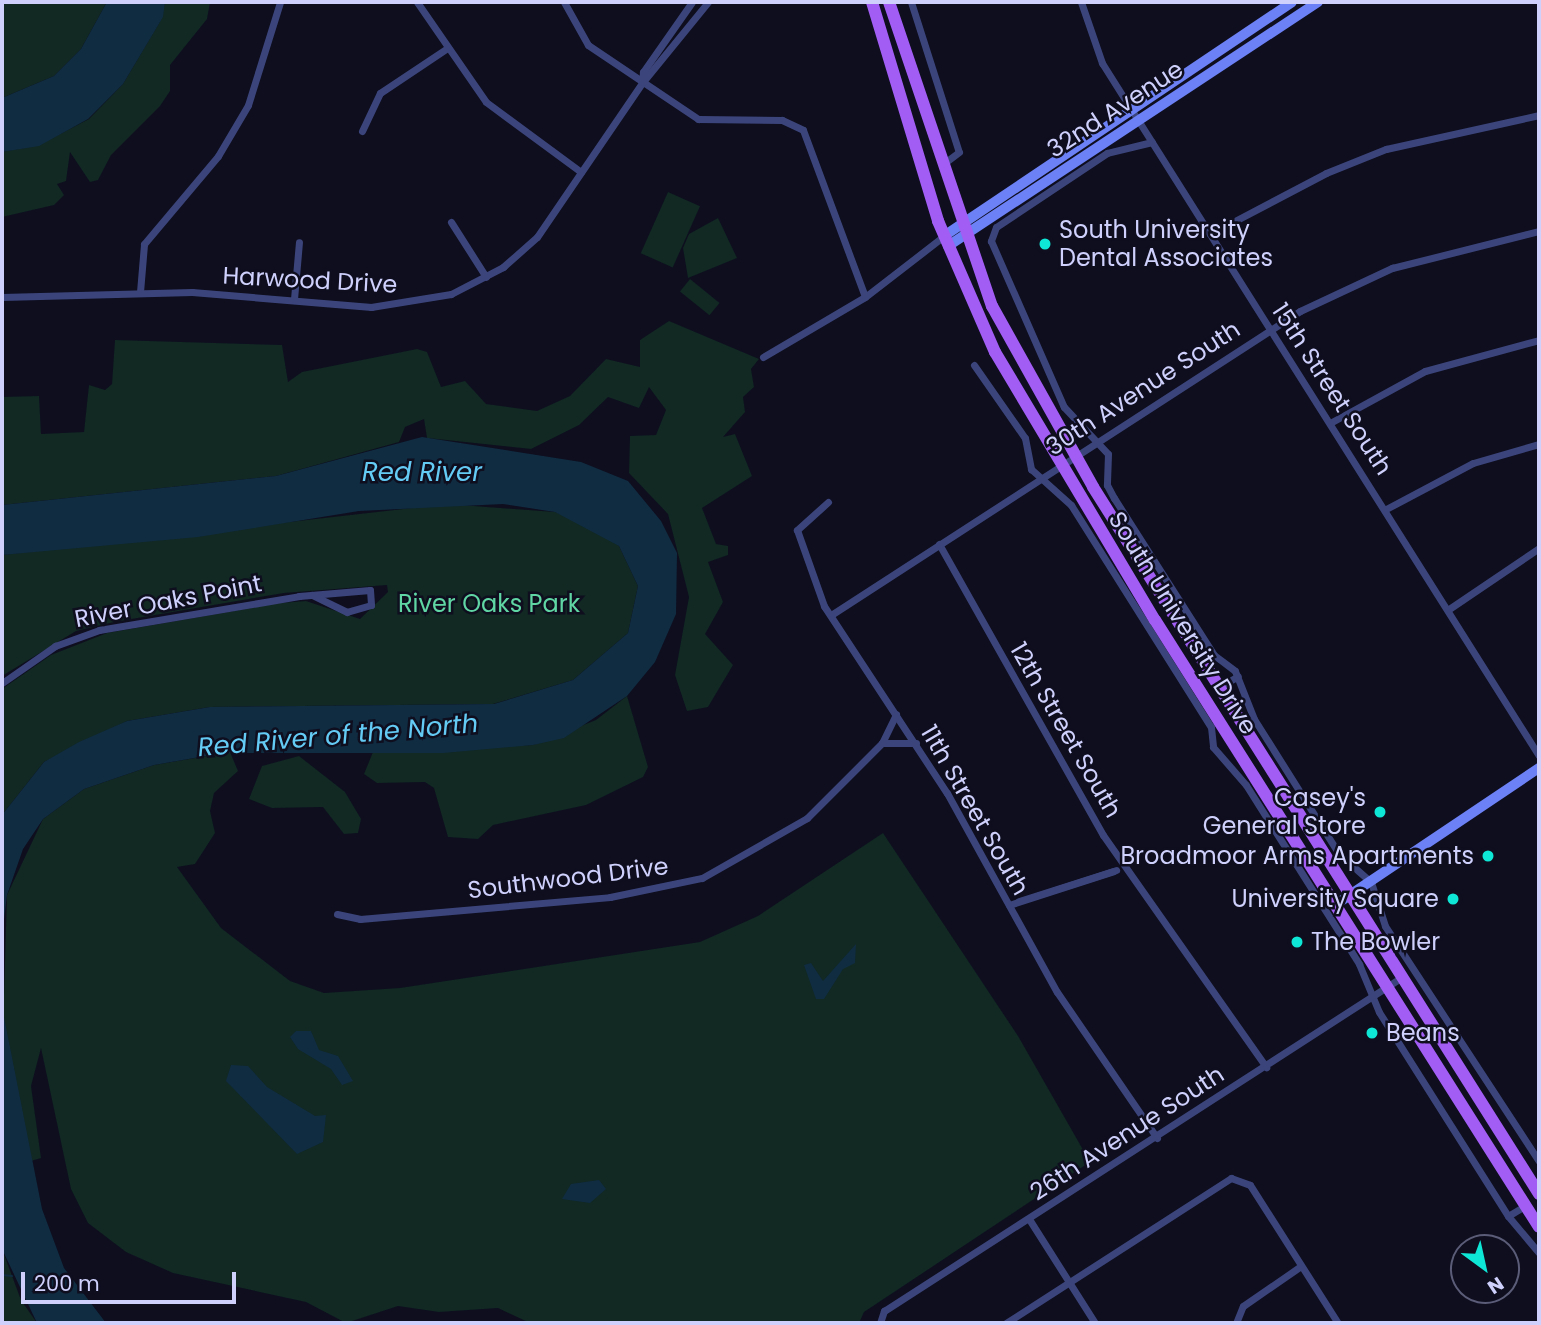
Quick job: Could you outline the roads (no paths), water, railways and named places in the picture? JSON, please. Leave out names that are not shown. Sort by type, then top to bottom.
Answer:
[{"type":"main road","name":"South University Drive","points":[[872,2],[946,241],[995,352],[1166,638],[1539,1227]]},
{"type":"main road","name":"South University Drive","points":[[889,2],[941,166],[992,306],[1075,456],[1218,688],[1538,1191]]},
{"type":"main road","name":"32nd Avenue","points":[[946,241],[1129,106],[1292,2]]},
{"type":"main road","name":"32nd Avenue","points":[[964,228],[1318,2]]},
{"type":"main road","points":[[1166,638],[1179,644],[1207,687],[1218,688]]},
{"type":"main road","points":[[1235,747],[1251,753],[1267,779],[1283,790]]},
{"type":"main road","points":[[1335,905],[1539,768]]},
{"type":"main road","points":[[1488,1145],[1524,1187],[1538,1191]]},
{"type":"main road","points":[[1525,1205],[1539,1209]]},
{"type":"street","points":[[140,292],[144,244],[218,156],[248,105],[280,2]]},
{"type":"street","points":[[417,2],[446,50],[507,121],[581,172]]},
{"type":"street","points":[[564,2],[588,45],[703,121],[782,120],[803,130],[865,297]]},
{"type":"street","name":"Harwood Drive","points":[[642,83],[643,72],[692,2]]},
{"type":"street","name":"Harwood Drive","points":[[2,297],[140,292],[412,304],[486,277],[537,237],[642,83],[707,2]]},
{"type":"street","points":[[911,2],[959,152],[941,166]]},
{"type":"street","name":"15th Street South","points":[[1081,2],[1102,63],[1449,608],[1539,756]]},
{"type":"street","points":[[362,131],[380,93],[446,50]]},
{"type":"street","points":[[1210,234],[1326,173],[1386,149],[1539,116]]},
{"type":"street","points":[[1152,142],[1107,153],[990,236],[1064,407],[1098,441],[1110,458],[1107,485],[1114,498],[1214,655],[1238,676],[1254,719],[1339,853],[1371,882],[1385,926],[1539,1161]]},
{"type":"street","points":[[451,222],[486,277]]},
{"type":"street","name":"30th Avenue South","points":[[831,615],[1270,329],[1392,268],[1539,231]]},
{"type":"street","name":"32nd Avenue","points":[[763,357],[865,297],[946,241]]},
{"type":"street","points":[[293,299],[299,242]]},
{"type":"street","points":[[1330,423],[1425,371],[1539,340]]},
{"type":"street","points":[[974,365],[1025,438],[1039,478],[1071,505],[1211,727],[1221,759],[1246,785],[1359,964],[1371,999],[1508,1216],[1539,1253]]},
{"type":"street","points":[[1386,509],[1473,463],[1539,444]]},
{"type":"street","name":"11th Street South","points":[[828,502],[797,530],[831,615],[916,743],[1056,992],[1157,1138]]},
{"type":"street","name":"12th Street South","points":[[939,544],[1124,866],[1266,1067]]},
{"type":"street","points":[[1449,608],[1539,548]]},
{"type":"street","name":"River Oaks Point","points":[[2,683],[55,646],[99,630],[312,595],[370,590],[371,605],[347,612],[312,595]]},
{"type":"street","points":[[1218,688],[1238,676]]},
{"type":"street","name":"Southwood Drive","points":[[337,914],[360,919],[610,897],[702,878],[785,835],[882,743],[896,713]]},
{"type":"street","points":[[882,743],[916,743]]},
{"type":"street","points":[[1221,759],[1235,747]]},
{"type":"street","points":[[1009,905],[1124,866]]},
{"type":"street","name":"26th Avenue South","points":[[880,1323],[884,1311],[1157,1138],[1402,977]]},
{"type":"street","points":[[1006,1323],[1231,1178],[1250,1185],[1338,1323]]},
{"type":"street","points":[[1508,1216],[1525,1205]]},
{"type":"street","points":[[1029,1219],[1095,1323]]},
{"type":"street","points":[[1236,1323],[1243,1306],[1301,1266]]},
{"type":"water","points":[[107,2],[165,2],[163,17],[123,84],[88,119],[39,146],[2,152],[2,98],[54,76],[81,49]]},
{"type":"water","name":"Red River","points":[[422,437],[581,462],[628,481],[661,521],[677,553],[676,614],[655,662],[627,696],[564,738],[533,745],[443,753],[223,753],[154,765],[84,789],[43,819],[23,849],[7,895],[2,935],[2,815],[44,762],[79,742],[127,721],[210,707],[494,704],[573,680],[628,633],[638,586],[619,546],[555,512],[503,504],[359,511],[198,537],[2,555],[2,505],[276,476]]},
{"type":"water","points":[[856,944],[855,963],[843,969],[824,999],[816,999],[804,965],[811,963],[823,981]]},
{"type":"water","points":[[2,1007],[42,1209],[64,1268],[106,1323],[37,1323],[2,1249]]},
{"type":"water","points":[[296,1031],[311,1031],[319,1050],[338,1056],[353,1081],[342,1085],[331,1069],[298,1049],[290,1037]]},
{"type":"water","points":[[231,1065],[248,1066],[267,1087],[315,1116],[326,1115],[323,1142],[297,1154],[226,1081]]},
{"type":"water","points":[[599,1180],[606,1189],[590,1203],[562,1199],[571,1184]]},
{"type":"waterway","points":[[2,1275],[12,1276]]},
{"type":"place","name":"South University Dental Associates","points":[[1045,244]]},
{"type":"place","name":"Casey's General Store","points":[[1380,812]]},
{"type":"place","name":"Broadmoor Arms Apartments","points":[[1488,856]]},
{"type":"place","name":"University Square","points":[[1453,899]]},
{"type":"place","name":"The Bowler","points":[[1297,942]]},
{"type":"place","name":"Beans","points":[[1372,1033]]},
{"type":"park label","name":"River Oaks Park","points":[[489,604]]},
{"type":"water label","name":"Red River of the North","points":[[338,736]]}]
